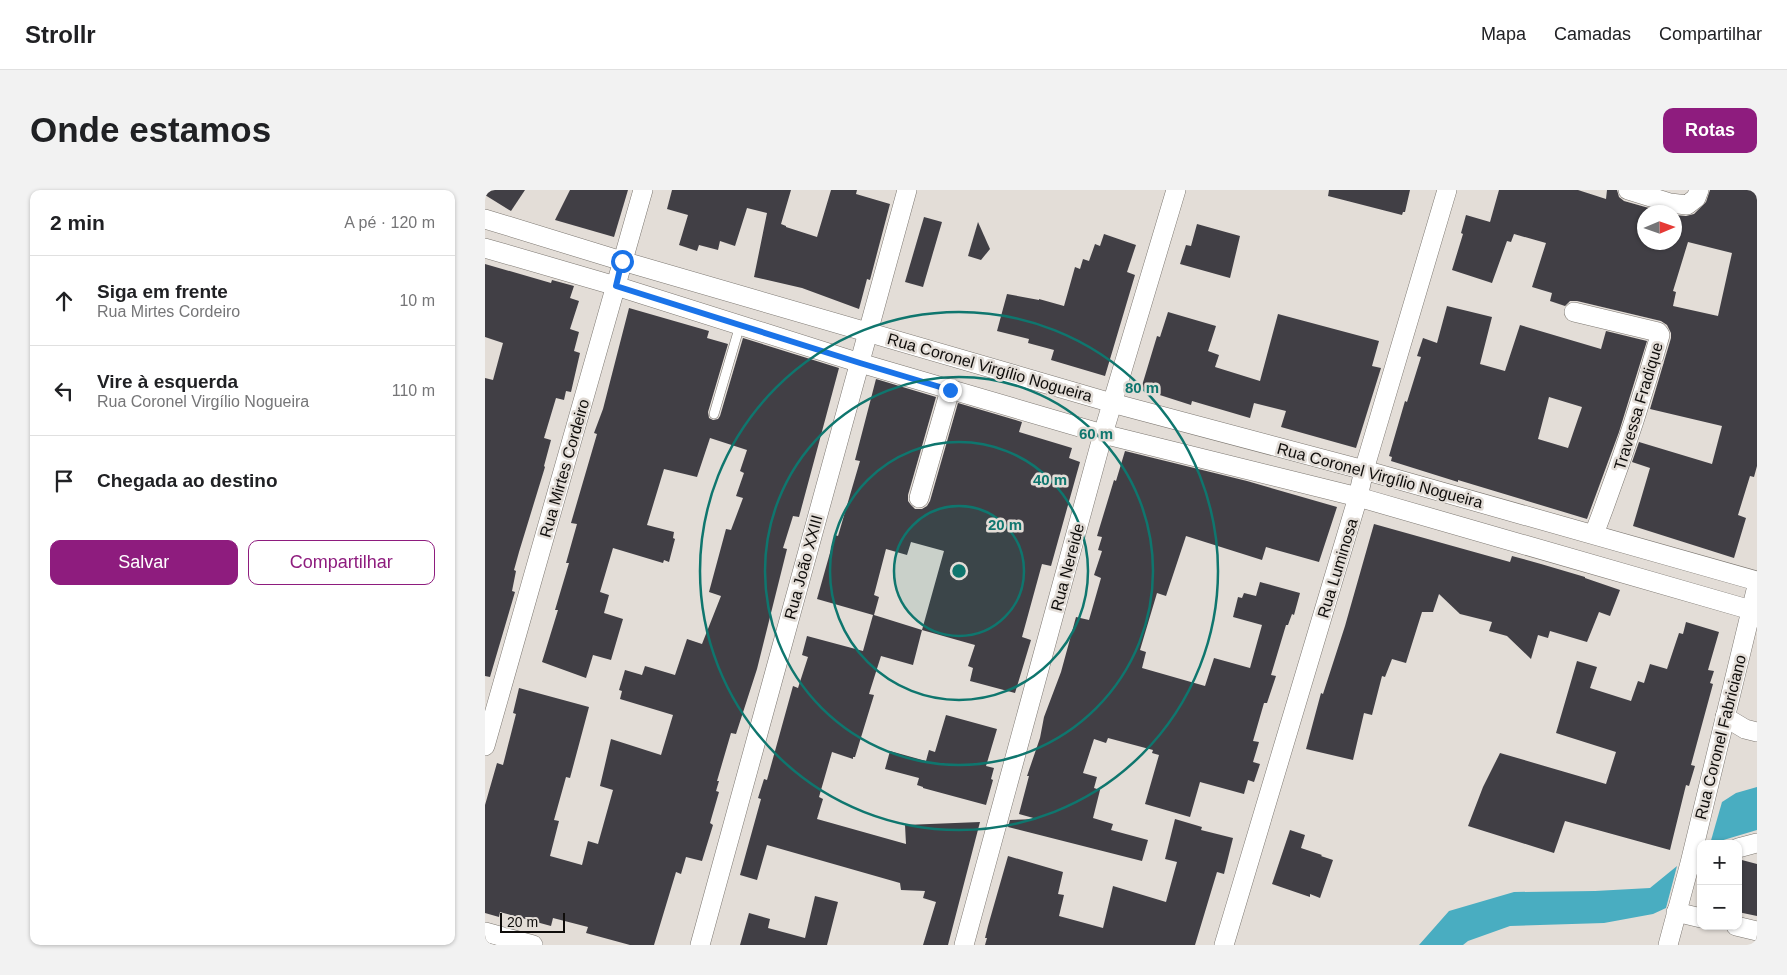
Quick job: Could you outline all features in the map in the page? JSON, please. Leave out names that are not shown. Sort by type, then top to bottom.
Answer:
[{"type":"street","name":"Rua Mirtes Cordeiro","points":[[485,746],[643,190]]},
{"type":"street","name":"Rua João XXIII","points":[[700,945],[907,190]]},
{"type":"street","name":"Rua Nereide","points":[[964,945],[1103,434],[1176,190]]},
{"type":"street","name":"Rua Luminosa","points":[[1224,945],[1358,497],[1364,470],[1447,190]]},
{"type":"street","points":[[1628,190],[1670,203],[1687,205],[1696,198],[1699,190]]},
{"type":"street","name":"Rua Coronel Virgílio Nogueira","points":[[485,219],[622,261],[1112,403],[1364,470],[1757,582]]},
{"type":"street","name":"Rua Coronel Virgílio Nogueira","points":[[485,248],[616,286],[860,363],[1103,434],[1358,497],[1751,610]]},
{"type":"street","name":"Travessa Fradique","points":[[1573,312],[1658,332],[1660,335],[1642,400],[1594,534]]},
{"type":"street","points":[[919,498],[950,390]]},
{"type":"street","name":"Rua Coronel Fabriciano","points":[[1668,945],[1676,912],[1695,861],[1725,717],[1757,586]]},
{"type":"street","points":[[1725,717],[1745,729],[1757,732]]},
{"type":"street","points":[[1742,847],[1757,843]]},
{"type":"street","points":[[1676,912],[1697,917]]},
{"type":"street","points":[[1742,927],[1757,931]]},
{"type":"street","points":[[485,932],[533,945]]},
{"type":"lane","points":[[714,414],[740,325]]},
{"type":"water","points":[[1757,787],[1757,830],[1723,840],[1711,840],[1722,802],[1736,793]]},
{"type":"water","points":[[1677,866],[1666,908],[1653,914],[1604,923],[1510,926],[1468,941],[1463,945],[1419,945],[1449,911],[1514,892],[1650,888]]},
{"type":"building","points":[[485,190],[525,190],[511,211],[485,195]]},
{"type":"building","points":[[570,190],[628,190],[614,237],[555,220]]},
{"type":"building","points":[[672,190],[791,190],[781,224],[817,237],[831,190],[857,190],[856,194],[890,204],[870,280],[867,279],[859,309],[802,288],[754,277],[767,213],[747,208],[735,246],[720,241],[718,250],[699,245],[697,251],[679,245],[688,215],[667,209]]},
{"type":"building","points":[[1329,190],[1410,190],[1405,212],[1402,215],[1328,196]]},
{"type":"building","points":[[1499,190],[1578,190],[1606,199],[1607,190],[1617,190],[1619,197],[1624,201],[1638,205],[1637,250],[1682,250],[1682,216],[1694,214],[1706,202],[1710,190],[1757,190],[1757,466],[1754,477],[1750,476],[1738,515],[1746,518],[1734,558],[1633,526],[1650,468],[1632,462],[1639,442],[1712,464],[1722,426],[1650,409],[1671,338],[1667,325],[1661,321],[1577,301],[1570,301],[1565,306],[1550,301],[1552,293],[1532,287],[1546,243],[1514,234],[1511,242],[1507,241],[1492,283],[1452,270],[1463,234],[1461,233],[1466,215],[1490,222]],"holes":[[[1688,242],[1732,253],[1718,316],[1673,306],[1676,292],[1673,291]]]},
{"type":"building","points":[[924,217],[942,222],[923,287],[905,282]]},
{"type":"building","points":[[978,222],[990,249],[981,260],[968,256]]},
{"type":"building","points":[[1197,224],[1240,236],[1230,278],[1180,264],[1186,245],[1191,246]]},
{"type":"building","points":[[1104,234],[1136,245],[1127,272],[1135,275],[1105,376],[1051,360],[1054,350],[1028,343],[1029,339],[997,331],[1007,294],[1039,299],[1064,306],[1075,267],[1080,269],[1083,259],[1089,261],[1095,244],[1100,246]]},
{"type":"building","points":[[485,264],[551,283],[552,280],[574,286],[570,298],[579,301],[570,329],[579,332],[574,351],[580,353],[571,392],[566,391],[564,400],[556,398],[544,438],[551,440],[545,467],[514,570],[516,571],[512,591],[515,592],[490,677],[485,676],[485,378],[493,380],[503,343],[485,337]]},
{"type":"building","points":[[1447,306],[1492,317],[1480,364],[1505,371],[1520,325],[1601,349],[1606,331],[1647,341],[1619,432],[1587,519],[1391,461],[1392,457],[1389,456],[1405,401],[1407,402],[1421,357],[1417,356],[1423,338],[1437,343]],"holes":[[[1549,397],[1582,407],[1568,448],[1538,439]]]},
{"type":"building","points":[[629,308],[709,331],[707,338],[728,344],[708,412],[709,418],[713,420],[718,419],[720,416],[743,338],[839,368],[799,517],[793,516],[783,548],[787,549],[757,669],[736,734],[731,733],[717,781],[719,781],[716,791],[719,792],[710,823],[713,825],[702,861],[686,857],[681,874],[676,872],[654,945],[630,945],[586,933],[588,927],[553,918],[551,926],[500,912],[499,917],[485,913],[485,805],[497,763],[503,765],[516,714],[513,713],[519,688],[589,707],[570,778],[566,777],[554,820],[559,821],[550,856],[582,865],[588,841],[598,844],[613,790],[600,786],[611,739],[661,755],[673,715],[620,699],[622,691],[619,690],[625,670],[642,675],[645,666],[675,675],[687,639],[702,644],[721,596],[709,592],[726,529],[731,530],[743,498],[736,496],[744,473],[740,471],[747,450],[710,438],[697,477],[664,469],[647,525],[674,532],[673,538],[675,539],[669,562],[664,560],[663,563],[613,548],[600,592],[609,595],[604,613],[623,619],[611,660],[593,655],[586,678],[542,662],[558,610],[555,610],[569,563],[566,563],[577,524],[571,523],[597,434],[594,433],[603,409]]},
{"type":"building","points":[[1168,312],[1216,326],[1208,351],[1219,355],[1215,367],[1260,381],[1278,314],[1379,341],[1372,366],[1381,368],[1356,448],[1281,427],[1286,411],[1254,403],[1250,418],[1192,401],[1191,405],[1141,389],[1157,336],[1160,337]]},
{"type":"building","points":[[876,379],[936,397],[908,495],[908,501],[915,509],[922,509],[930,501],[958,403],[1022,422],[1019,432],[1072,448],[1069,458],[1080,462],[1051,566],[1042,564],[1022,637],[1031,640],[1015,693],[970,681],[973,668],[968,666],[975,645],[922,630],[913,665],[881,656],[869,694],[874,695],[855,757],[853,759],[832,752],[819,797],[823,799],[817,819],[906,844],[905,825],[980,822],[948,945],[923,945],[936,902],[923,898],[925,891],[901,890],[900,883],[767,845],[757,880],[740,875],[761,799],[758,798],[764,779],[767,780],[793,686],[798,688],[808,657],[802,655],[807,636],[863,651],[873,615],[817,599],[835,535],[838,536],[860,461],[855,460]],"holes":[[[911,542],[944,551],[922,630],[874,615],[879,597],[874,595],[886,549],[907,555]]]},
{"type":"building","points":[[1125,451],[1247,481],[1337,507],[1319,562],[1266,547],[1262,560],[1186,536],[1166,596],[1157,593],[1140,650],[1146,652],[1142,668],[1205,686],[1214,658],[1250,668],[1262,625],[1233,617],[1238,597],[1242,598],[1244,593],[1256,596],[1260,582],[1300,593],[1294,615],[1292,614],[1288,625],[1286,625],[1271,675],[1276,676],[1267,703],[1264,703],[1253,741],[1259,742],[1253,762],[1260,764],[1254,782],[1248,780],[1244,794],[1200,782],[1190,817],[1145,804],[1159,755],[1152,753],[1153,750],[1108,738],[1106,743],[1094,739],[1083,773],[1097,777],[1094,788],[1100,790],[1093,818],[1113,824],[1111,830],[1148,840],[1142,861],[1008,827],[1010,820],[1037,819],[1019,814],[1029,776],[1027,776],[1040,738],[1044,717],[1061,672],[1076,617],[1089,620],[1101,578],[1094,575],[1102,551],[1098,550],[1102,537],[1097,536]]},
{"type":"building","points":[[1374,524],[1510,562],[1512,556],[1585,577],[1620,590],[1610,616],[1599,612],[1587,642],[1550,631],[1548,638],[1538,635],[1531,659],[1507,636],[1489,631],[1492,622],[1460,614],[1439,594],[1433,612],[1422,612],[1406,663],[1392,659],[1385,677],[1382,676],[1372,715],[1364,713],[1353,760],[1306,749],[1321,693],[1323,694],[1345,626]]},
{"type":"building","points":[[1686,622],[1719,632],[1708,670],[1714,671],[1710,683],[1713,684],[1691,765],[1695,766],[1689,786],[1686,785],[1670,850],[1565,821],[1554,853],[1468,826],[1483,787],[1500,753],[1606,784],[1616,752],[1556,733],[1577,661],[1597,667],[1590,688],[1631,701],[1638,681],[1644,683],[1650,664],[1667,669],[1679,633],[1683,634]]},
{"type":"building","points":[[946,715],[997,729],[986,766],[994,768],[991,779],[993,780],[986,805],[923,788],[917,785],[919,778],[885,769],[890,751],[926,761],[929,750],[935,752]]},
{"type":"building","points":[[1175,819],[1202,827],[1201,830],[1233,838],[1224,874],[1217,872],[1195,945],[985,945],[988,926],[1008,856],[1063,872],[1058,894],[1064,895],[1059,916],[1103,928],[1113,886],[1166,902],[1177,862],[1165,859]]},
{"type":"building","points":[[1290,830],[1305,835],[1301,848],[1333,860],[1320,898],[1310,894],[1310,897],[1272,884]]},
{"type":"building","points":[[1742,860],[1757,864],[1757,916],[1742,913]]},
{"type":"building","points":[[815,896],[838,902],[827,945],[740,945],[749,913],[770,919],[768,928],[805,938]]},
{"type":"route","points":[[622,261],[616,286],[950,390]]}]
